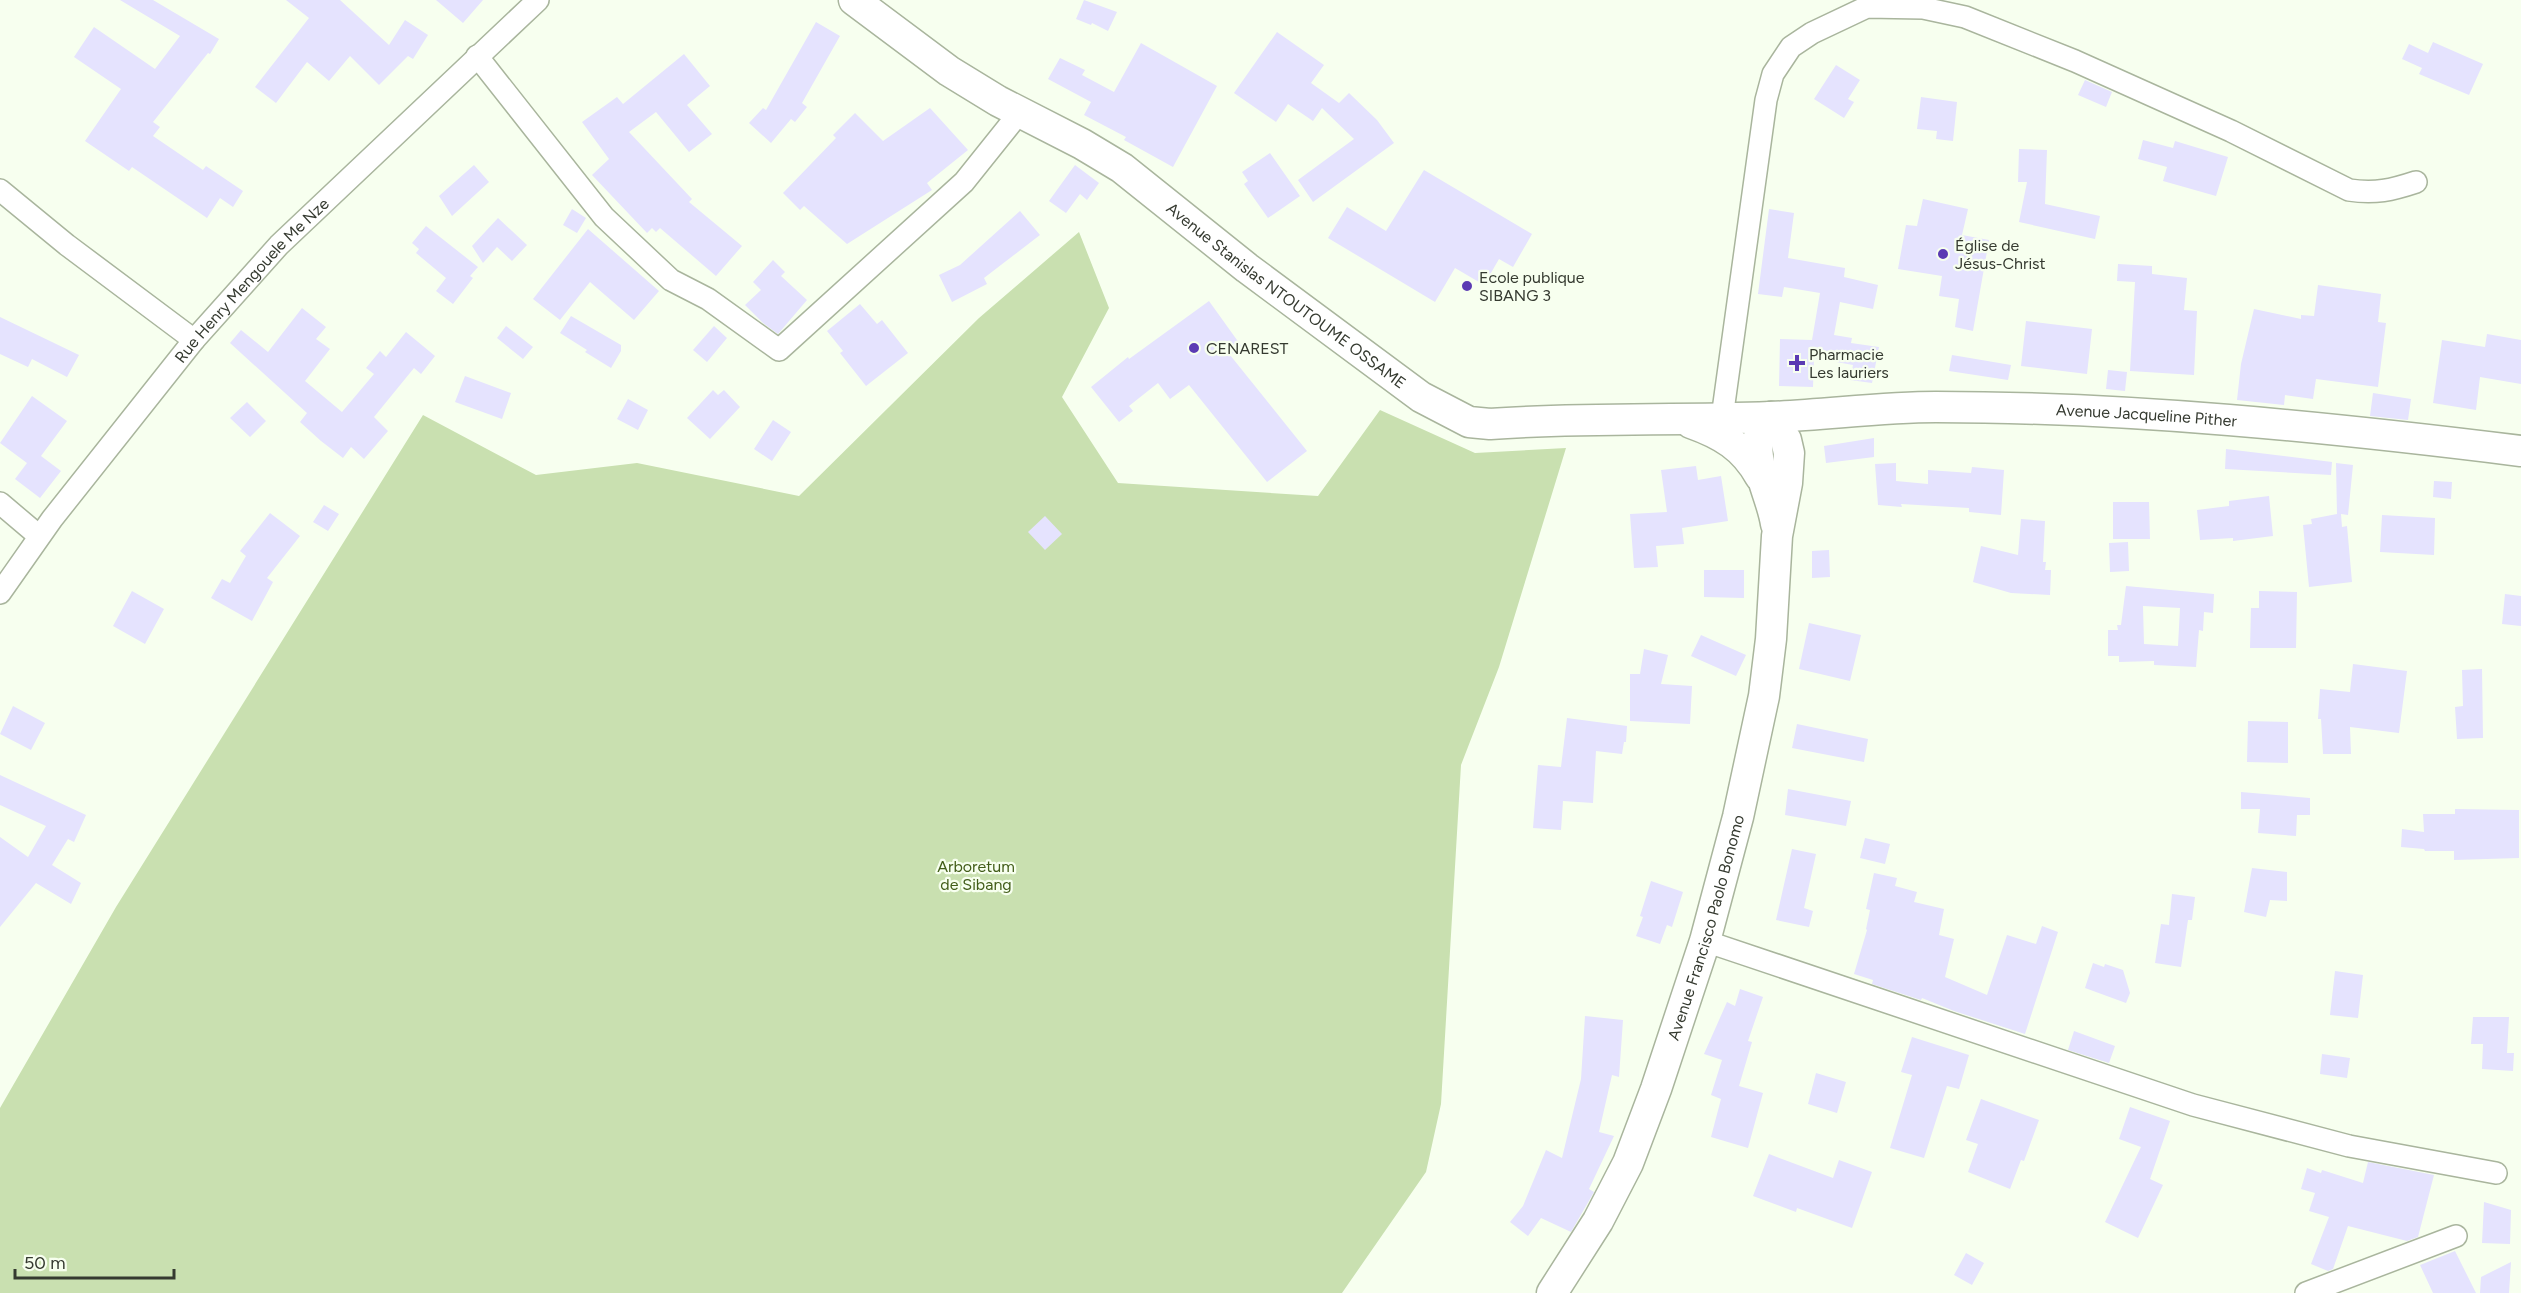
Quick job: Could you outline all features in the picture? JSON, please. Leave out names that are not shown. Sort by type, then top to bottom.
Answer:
[{"type":"street","name":"Rue Henry Mengouele Me Nze","points":[[0,593],[39,536],[194,340],[279,245],[538,0]]},
{"type":"street","name":"Avenue Stanislas NTOUTOUME OSSAME","points":[[854,0],[949,71],[1122,168],[1350,346],[1442,410],[1469,422],[1490,424],[1771,417]]},
{"type":"street","points":[[1722,418],[1766,100],[1773,74],[1791,47],[1798,42],[1839,18],[1867,7],[1923,8],[1965,18],[2148,93],[2231,131],[2349,190],[2370,193],[2390,191],[2416,182]]},
{"type":"street","points":[[477,56],[604,217],[671,280],[708,299],[779,350],[964,182],[1020,112]]},
{"type":"street","points":[[0,190],[67,246],[194,340]]},
{"type":"street","name":"Avenue Jacqueline Pither","points":[[1771,417],[1934,407],[2016,408],[2209,419],[2444,440],[2521,450]]},
{"type":"street","points":[[1776,483],[1814,432],[1824,424],[1852,411]]},
{"type":"street","points":[[1771,417],[1763,425],[1757,437],[1756,448],[1776,483]]},
{"type":"street","points":[[1683,420],[1719,434],[1735,444],[1776,483]]},
{"type":"street","name":"Avenue Francisco Paolo Bonomo","points":[[1552,1293],[1598,1221],[1628,1163],[1656,1089],[1705,941],[1738,817],[1764,696],[1771,639],[1777,536],[1776,483]]},
{"type":"street","points":[[0,503],[39,536]]},
{"type":"street","points":[[1705,941],[2193,1105],[2349,1146],[2496,1173]]},
{"type":"street","points":[[2306,1293],[2456,1236]]},
{"type":"green space","name":"Arboretum de Sibang","points":[[1079,232],[1109,308],[1062,397],[1118,483],[1318,496],[1380,410],[1475,453],[1566,448],[1499,667],[1461,765],[1441,1104],[1426,1172],[1342,1293],[0,1293],[0,1108],[116,907],[423,415],[536,475],[637,463],[799,496],[979,318]]},
{"type":"building","points":[[120,0],[153,0],[219,39],[210,54],[208,53],[153,122],[160,127],[153,136],[203,170],[206,166],[243,191],[233,207],[220,198],[207,218],[132,167],[129,171],[85,141],[121,89],[74,57],[94,27],[155,69],[180,36]]},
{"type":"building","points":[[286,0],[340,0],[389,45],[405,20],[428,35],[413,59],[408,56],[379,85],[350,56],[329,81],[307,62],[276,103],[255,87],[309,18]]},
{"type":"building","points":[[436,0],[483,0],[463,23]]},
{"type":"building","points":[[1084,0],[1117,12],[1108,31],[1092,23],[1091,25],[1076,19]]},
{"type":"building","points":[[816,22],[840,36],[802,103],[807,107],[795,122],[791,119],[771,143],[749,123],[763,108],[766,110]]},
{"type":"building","points":[[1277,32],[1324,65],[1311,83],[1339,103],[1349,93],[1377,120],[1394,143],[1313,202],[1298,180],[1354,139],[1322,108],[1313,121],[1288,104],[1276,122],[1234,93]]},
{"type":"building","points":[[2433,42],[2483,64],[2469,95],[2419,74],[2422,68],[2402,59],[2409,44],[2428,53]]},
{"type":"building","points":[[1141,43],[1217,86],[1173,167],[1124,140],[1126,137],[1084,115],[1091,102],[1048,79],[1060,58],[1085,70],[1082,75],[1114,92]]},
{"type":"building","points":[[684,54],[710,86],[687,105],[712,134],[689,152],[656,112],[629,132],[692,199],[689,202],[742,246],[716,276],[660,228],[656,232],[652,228],[647,233],[592,175],[609,159],[582,122],[617,97],[623,104]]},
{"type":"building","points":[[1836,65],[1860,80],[1848,99],[1854,102],[1844,118],[1814,99]]},
{"type":"building","points":[[2085,80],[2112,92],[2106,107],[2078,95]]},
{"type":"building","points":[[1921,97],[1957,102],[1953,141],[1936,139],[1937,131],[1917,129]]},
{"type":"building","points":[[930,108],[968,150],[927,183],[932,190],[847,244],[804,206],[800,210],[783,193],[836,138],[833,135],[855,113],[883,141]]},
{"type":"building","points":[[2143,140],[2173,148],[2175,141],[2228,157],[2216,196],[2163,181],[2167,167],[2138,159]]},
{"type":"building","points":[[2019,149],[2047,150],[2045,204],[2100,216],[2095,239],[2019,222],[2027,182],[2018,182]]},
{"type":"building","points":[[1270,153],[1300,196],[1268,218],[1244,184],[1248,181],[1242,172]]},
{"type":"building","points":[[474,165],[489,182],[452,216],[439,196]]},
{"type":"building","points":[[1075,165],[1099,183],[1087,200],[1080,194],[1066,213],[1049,201]]},
{"type":"building","points":[[1424,170],[1532,234],[1513,267],[1499,259],[1484,285],[1455,268],[1435,302],[1328,238],[1347,207],[1386,231]]},
{"type":"building","name":"Église de Jésus-Christ","points":[[1923,199],[1968,209],[1962,235],[1989,240],[1973,331],[1955,327],[1959,299],[1939,296],[1942,276],[1898,269],[1906,225],[1917,226]]},
{"type":"building","points":[[572,209],[586,218],[577,233],[563,225]]},
{"type":"building","points":[[1769,209],[1794,213],[1788,258],[1845,268],[1844,277],[1878,285],[1873,309],[1840,302],[1834,335],[1852,338],[1851,343],[1879,347],[1872,383],[1850,380],[1853,365],[1814,358],[1813,387],[1779,386],[1780,339],[1812,340],[1820,293],[1784,287],[1782,297],[1758,294]]},
{"type":"building","points":[[1020,211],[1040,235],[984,278],[987,284],[952,302],[939,275],[960,265]]},
{"type":"building","points":[[498,218],[527,245],[512,261],[497,247],[483,263],[472,246]]},
{"type":"building","points":[[426,226],[478,267],[470,276],[473,278],[453,304],[436,291],[446,278],[416,253],[419,249],[412,243]]},
{"type":"building","points":[[588,229],[659,291],[634,320],[590,282],[560,320],[533,299]]},
{"type":"building","points":[[773,260],[785,272],[781,276],[807,300],[778,334],[745,305],[761,290],[753,282]]},
{"type":"building","points":[[2118,264],[2152,266],[2152,274],[2187,278],[2184,310],[2197,311],[2194,375],[2130,371],[2135,282],[2117,281]]},
{"type":"building","points":[[2318,285],[2381,294],[2378,322],[2386,323],[2378,387],[2316,379],[2313,399],[2285,395],[2284,405],[2237,400],[2241,364],[2254,309],[2301,319],[2301,315],[2314,316]]},
{"type":"building","points":[[1209,301],[1242,347],[1230,355],[1307,451],[1267,482],[1189,385],[1170,399],[1158,383],[1129,406],[1133,411],[1119,422],[1091,387],[1128,357],[1129,359]]},
{"type":"building","points":[[860,304],[877,324],[882,320],[908,353],[866,386],[840,353],[843,351],[827,331]]},
{"type":"building","points":[[302,308],[326,327],[316,339],[330,349],[305,381],[342,412],[374,374],[366,368],[380,351],[386,357],[406,332],[435,356],[421,374],[414,368],[374,417],[388,431],[364,459],[351,447],[343,458],[321,441],[300,422],[307,413],[230,343],[241,330],[268,352]]},
{"type":"building","points":[[571,316],[621,345],[621,351],[611,368],[560,333]]},
{"type":"building","points":[[0,317],[79,355],[67,377],[32,359],[28,367],[0,354]]},
{"type":"building","points":[[2026,321],[2092,329],[2087,374],[2021,366]]},
{"type":"building","points":[[506,326],[533,347],[523,359],[497,338]]},
{"type":"building","points":[[714,326],[727,338],[707,362],[693,350]]},
{"type":"building","points":[[2487,334],[2521,340],[2521,384],[2480,377],[2476,410],[2433,403],[2442,340],[2485,347]]},
{"type":"building","points":[[1952,355],[2011,365],[2008,380],[1949,371]]},
{"type":"building","points":[[2108,370],[2127,372],[2125,391],[2106,389]]},
{"type":"building","points":[[465,376],[511,393],[502,419],[455,402]]},
{"type":"building","points":[[713,390],[718,395],[724,390],[740,407],[710,439],[687,418]]},
{"type":"building","points":[[2373,393],[2411,399],[2408,420],[2370,416]]},
{"type":"building","points":[[32,396],[67,421],[41,456],[61,471],[40,498],[15,479],[27,463],[0,443]]},
{"type":"building","points":[[628,399],[648,410],[638,430],[617,419]]},
{"type":"building","points":[[247,402],[266,421],[250,437],[230,418]]},
{"type":"building","points":[[773,420],[791,432],[772,461],[754,449]]},
{"type":"building","points":[[1874,438],[1874,457],[1826,463],[1824,446]]},
{"type":"building","points":[[2226,449],[2332,462],[2331,475],[2225,469]]},
{"type":"building","points":[[1896,463],[1896,481],[1928,484],[1928,470],[1971,473],[1972,467],[2004,470],[2001,515],[1969,512],[1969,508],[1878,505],[1875,464]]},
{"type":"building","points":[[2336,463],[2353,465],[2348,515],[2341,514],[2342,527],[2347,526],[2352,582],[2309,587],[2303,525],[2312,524],[2311,519],[2337,514]]},
{"type":"building","points":[[1696,466],[1698,480],[1721,476],[1728,521],[1682,528],[1684,544],[1656,546],[1658,567],[1634,568],[1630,514],[1667,512],[1661,470]]},
{"type":"building","points":[[2434,481],[2452,482],[2451,499],[2433,497]]},
{"type":"building","points":[[2269,496],[2273,536],[2233,541],[2233,538],[2200,540],[2197,510],[2229,506],[2229,501]]},
{"type":"building","points":[[2113,502],[2149,502],[2150,539],[2113,539]]},
{"type":"building","points":[[324,505],[339,514],[328,531],[313,522]]},
{"type":"building","points":[[270,513],[300,536],[267,578],[273,582],[252,621],[211,598],[222,579],[230,583],[246,556],[240,551]]},
{"type":"building","points":[[2382,515],[2435,518],[2434,555],[2380,552]]},
{"type":"building","points":[[1045,516],[1062,534],[1045,550],[1028,532]]},
{"type":"building","points":[[2021,519],[2045,521],[2043,562],[2046,562],[2045,570],[2051,570],[2050,595],[2011,593],[1973,582],[1981,546],[2018,555]]},
{"type":"building","points":[[2128,542],[2129,571],[2110,572],[2109,543]]},
{"type":"building","points":[[1829,550],[1830,577],[1812,578],[1812,551]]},
{"type":"building","points":[[1704,570],[1744,570],[1744,598],[1704,597]]},
{"type":"building","points":[[2126,586],[2214,594],[2213,613],[2204,612],[2203,631],[2199,630],[2196,667],[2154,665],[2154,661],[2119,662],[2119,656],[2108,656],[2108,630],[2118,630],[2117,625],[2121,625]],"holes":[[[2143,606],[2180,608],[2178,646],[2144,644]]]},
{"type":"building","points":[[132,591],[164,609],[145,644],[113,626]]},
{"type":"building","points":[[2259,591],[2297,592],[2296,648],[2250,648],[2251,608],[2259,608]]},
{"type":"building","points":[[2505,594],[2521,596],[2521,626],[2502,624]]},
{"type":"building","points":[[1809,623],[1861,635],[1850,681],[1799,669]]},
{"type":"building","points":[[1701,635],[1746,655],[1736,676],[1691,656]]},
{"type":"building","points":[[1644,649],[1668,655],[1661,684],[1692,686],[1690,724],[1630,721],[1630,674],[1640,674]]},
{"type":"building","points":[[2353,664],[2407,671],[2399,733],[2350,727],[2351,754],[2323,754],[2321,719],[2318,719],[2320,689],[2350,692]]},
{"type":"building","points":[[2482,669],[2483,738],[2457,739],[2455,707],[2463,706],[2462,670]]},
{"type":"building","points":[[13,706],[45,723],[31,750],[0,734]]},
{"type":"building","points":[[1567,718],[1627,726],[1626,742],[1624,742],[1622,754],[1596,751],[1593,803],[1563,801],[1561,830],[1533,828],[1538,765],[1561,767]]},
{"type":"building","points":[[2248,721],[2288,722],[2288,763],[2247,762]]},
{"type":"building","points":[[1797,724],[1868,739],[1864,762],[1792,748]]},
{"type":"building","points":[[0,775],[86,815],[74,842],[68,839],[52,865],[81,883],[71,904],[36,883],[0,927],[0,837],[28,857],[46,826],[0,805]]},
{"type":"building","points":[[1788,789],[1851,801],[1846,826],[1785,815]]},
{"type":"building","points":[[2241,792],[2310,798],[2310,815],[2297,815],[2296,836],[2258,833],[2260,809],[2241,809]]},
{"type":"building","points":[[2455,809],[2519,810],[2519,858],[2454,860],[2454,851],[2425,851],[2424,849],[2401,847],[2402,829],[2424,832],[2423,814],[2455,814]]},
{"type":"building","points":[[1865,838],[1890,844],[1885,864],[1860,858]]},
{"type":"building","points":[[1792,849],[1816,854],[1804,908],[1813,911],[1809,927],[1776,920]]},
{"type":"building","points":[[2252,868],[2287,872],[2287,901],[2270,900],[2266,917],[2244,912]]},
{"type":"building","points":[[1874,873],[1897,878],[1895,886],[1917,892],[1914,902],[1944,909],[1939,935],[1954,939],[1945,977],[1987,995],[2007,935],[2036,944],[2042,926],[2058,932],[2025,1034],[1922,998],[1921,1000],[1872,984],[1873,980],[1854,974],[1867,930],[1870,910],[1866,909]]},
{"type":"building","points":[[1651,881],[1683,892],[1672,927],[1667,925],[1660,944],[1636,936]]},
{"type":"building","points":[[2172,894],[2195,897],[2192,920],[2188,920],[2181,967],[2155,963],[2161,924],[2169,925]]},
{"type":"building","points":[[2093,963],[2123,970],[2130,993],[2126,1003],[2085,988]]},
{"type":"building","points":[[2335,971],[2363,975],[2358,1018],[2330,1015]]},
{"type":"building","points":[[1740,989],[1763,997],[1748,1041],[1752,1042],[1739,1086],[1763,1093],[1748,1148],[1711,1137],[1721,1099],[1711,1095],[1722,1060],[1704,1054],[1727,1002],[1735,1006]]},
{"type":"building","points":[[1585,1016],[1623,1020],[1619,1077],[1612,1075],[1599,1132],[1614,1136],[1589,1189],[1594,1192],[1571,1232],[1541,1218],[1528,1236],[1510,1222],[1523,1206],[1546,1150],[1562,1158],[1581,1079]]},
{"type":"building","points":[[2473,1017],[2509,1017],[2507,1053],[2514,1053],[2513,1071],[2482,1069],[2483,1044],[2471,1044]]},
{"type":"building","points":[[2074,1031],[2115,1046],[2109,1063],[2068,1050]]},
{"type":"building","points":[[1912,1037],[1969,1055],[1959,1089],[1947,1086],[1924,1158],[1890,1148],[1912,1075],[1901,1072]]},
{"type":"building","points":[[2322,1054],[2350,1058],[2347,1078],[2320,1074]]},
{"type":"building","points":[[1816,1073],[1846,1082],[1837,1113],[1808,1104]]},
{"type":"building","points":[[1981,1099],[2039,1120],[2024,1161],[2021,1160],[2010,1189],[1968,1172],[1978,1144],[1966,1140]]},
{"type":"building","points":[[2130,1107],[2170,1121],[2150,1179],[2163,1185],[2138,1238],[2105,1222],[2141,1147],[2119,1139]]},
{"type":"building","points":[[1769,1154],[1833,1178],[1839,1160],[1872,1172],[1852,1228],[1797,1208],[1796,1212],[1753,1196]]},
{"type":"building","points":[[2368,1162],[2434,1175],[2418,1237],[2407,1241],[2348,1226],[2333,1269],[2328,1271],[2311,1264],[2329,1217],[2309,1211],[2315,1193],[2301,1189],[2307,1168],[2321,1173],[2322,1170],[2363,1183]]},
{"type":"building","points":[[2484,1202],[2511,1210],[2510,1244],[2482,1243]]},
{"type":"building","points":[[2455,1251],[2476,1293],[2433,1293],[2420,1265]]},
{"type":"building","points":[[1966,1253],[1984,1263],[1972,1285],[1954,1275]]},
{"type":"building","points":[[2511,1262],[2509,1293],[2480,1293],[2481,1277]]},
{"type":"place","name":"Église de Jésus-Christ","points":[[1943,254]]},
{"type":"place","name":"Ecole publique SIBANG 3","points":[[1467,286]]},
{"type":"place","name":"CENAREST","points":[[1194,348]]},
{"type":"place","name":"Pharmacie Les lauriers","points":[[1797,363]]}]
